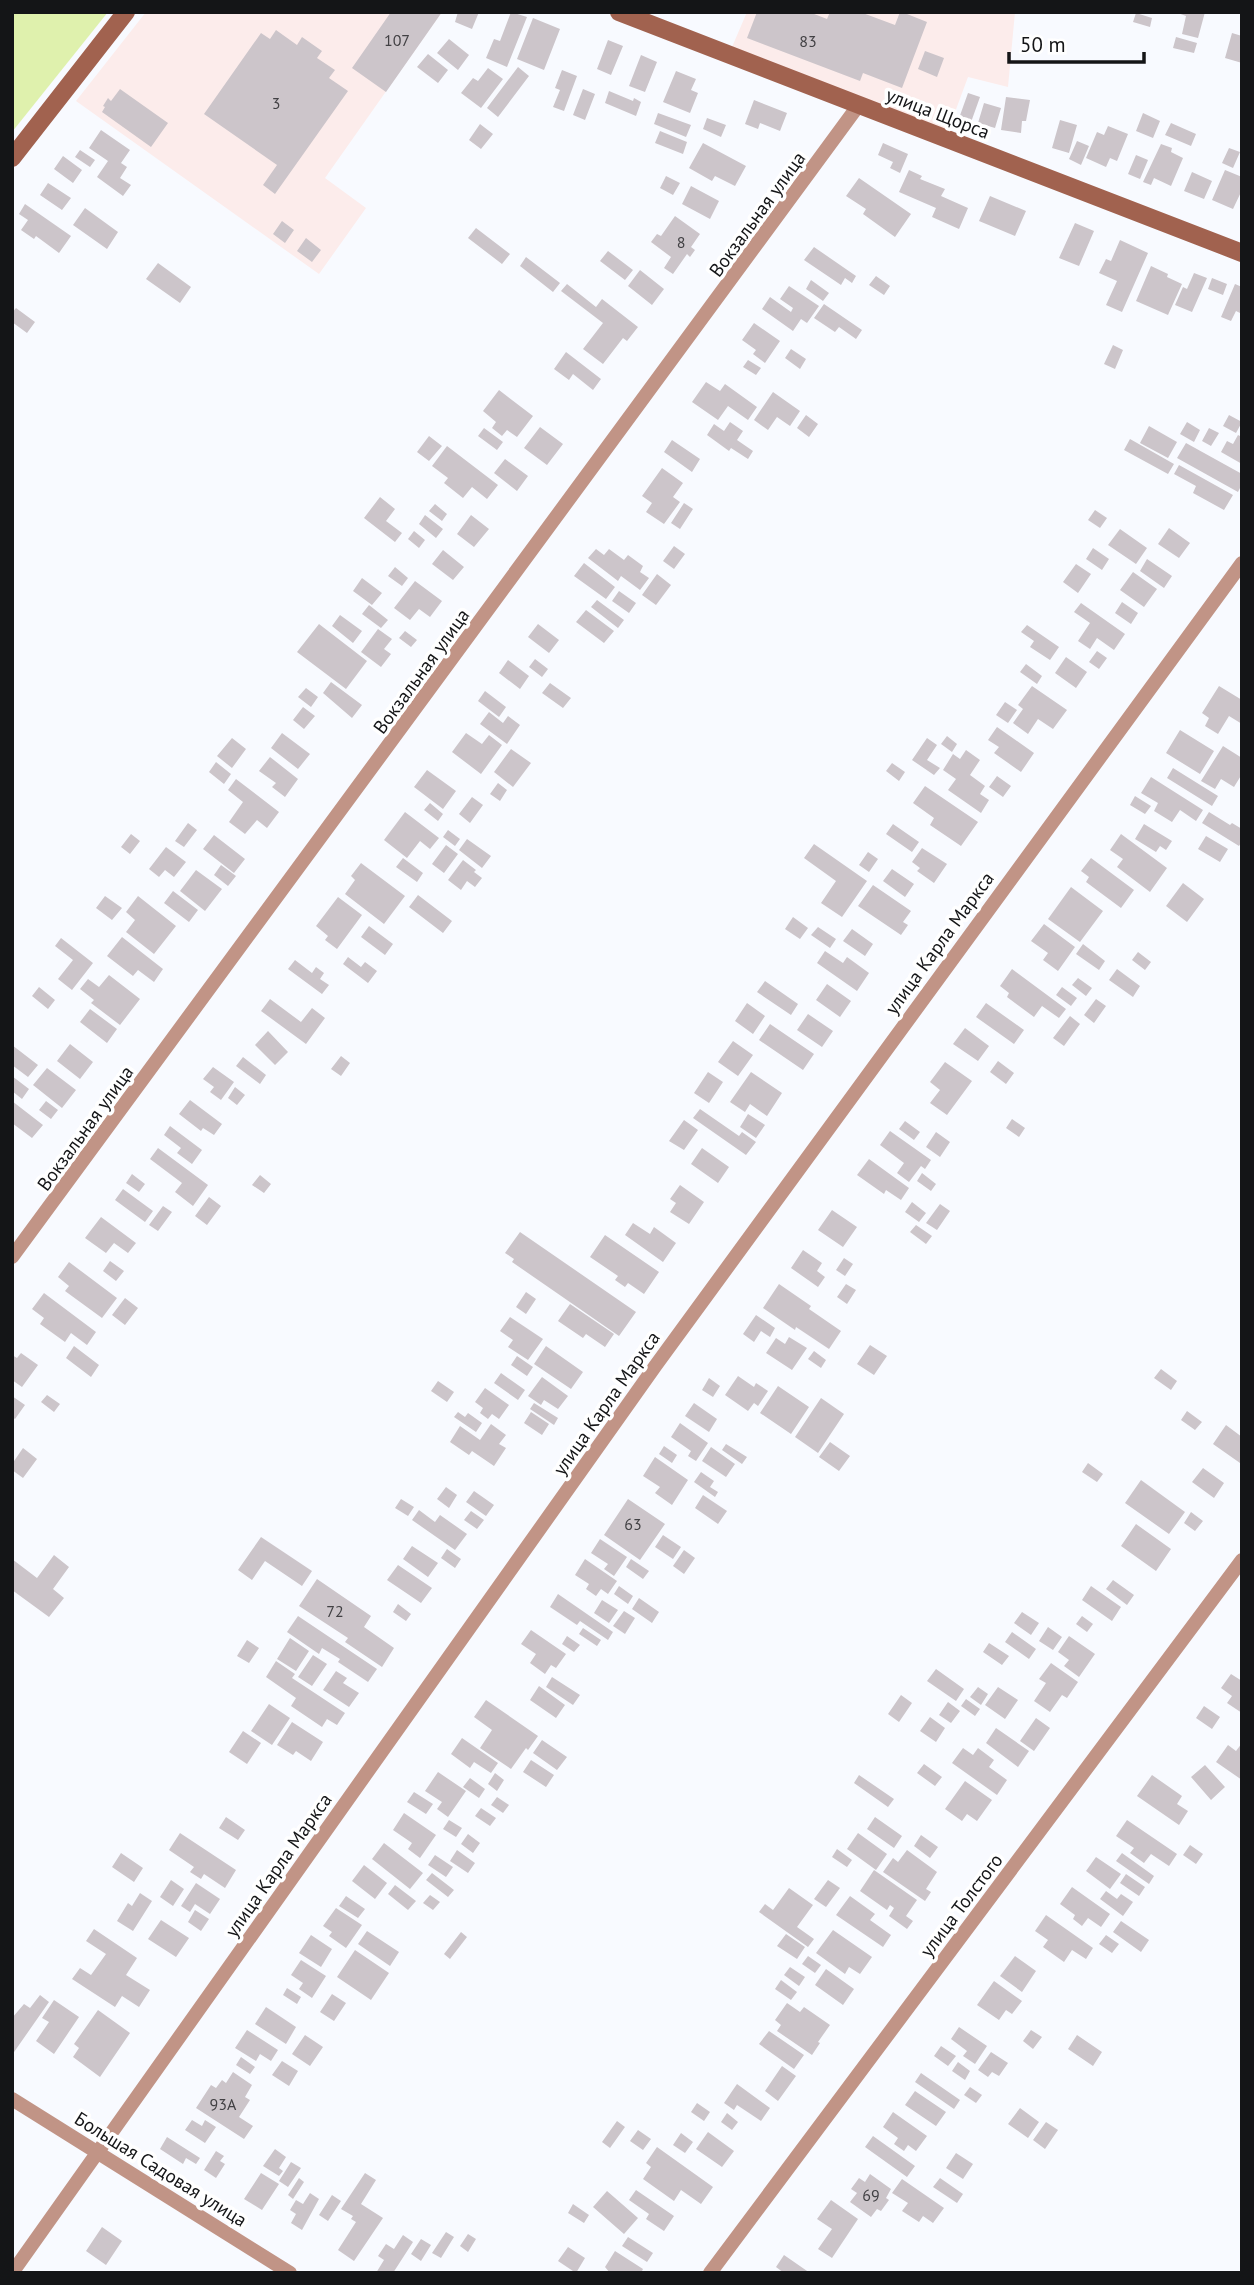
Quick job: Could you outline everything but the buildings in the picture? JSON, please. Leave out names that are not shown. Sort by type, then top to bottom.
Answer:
[{"type":"main road","points":[[12,158],[126,12]]},
{"type":"main road","name":"улица Щорса","points":[[619,12],[1242,253]]},
{"type":"street","name":"Вокзальная улица","points":[[12,1257],[858,106]]},
{"type":"street","name":"улица Карла Маркса","points":[[12,2273],[656,1365],[1242,563]]},
{"type":"street","name":"улица Толстого","points":[[710,2273],[1242,1562]]},
{"type":"street","name":"улица Толстого","points":[[716,2273],[1242,1562]]},
{"type":"street","name":"Большая Садовая улица","points":[[12,2099],[290,2273]]},
{"type":"shaded area","points":[[146,12],[442,12],[325,178],[366,208],[319,274],[76,101]]},
{"type":"shaded area","points":[[747,12],[1015,12],[1008,87],[968,77],[948,131],[732,47]]},
{"type":"green space","points":[[12,12],[108,12],[12,132]]}]
